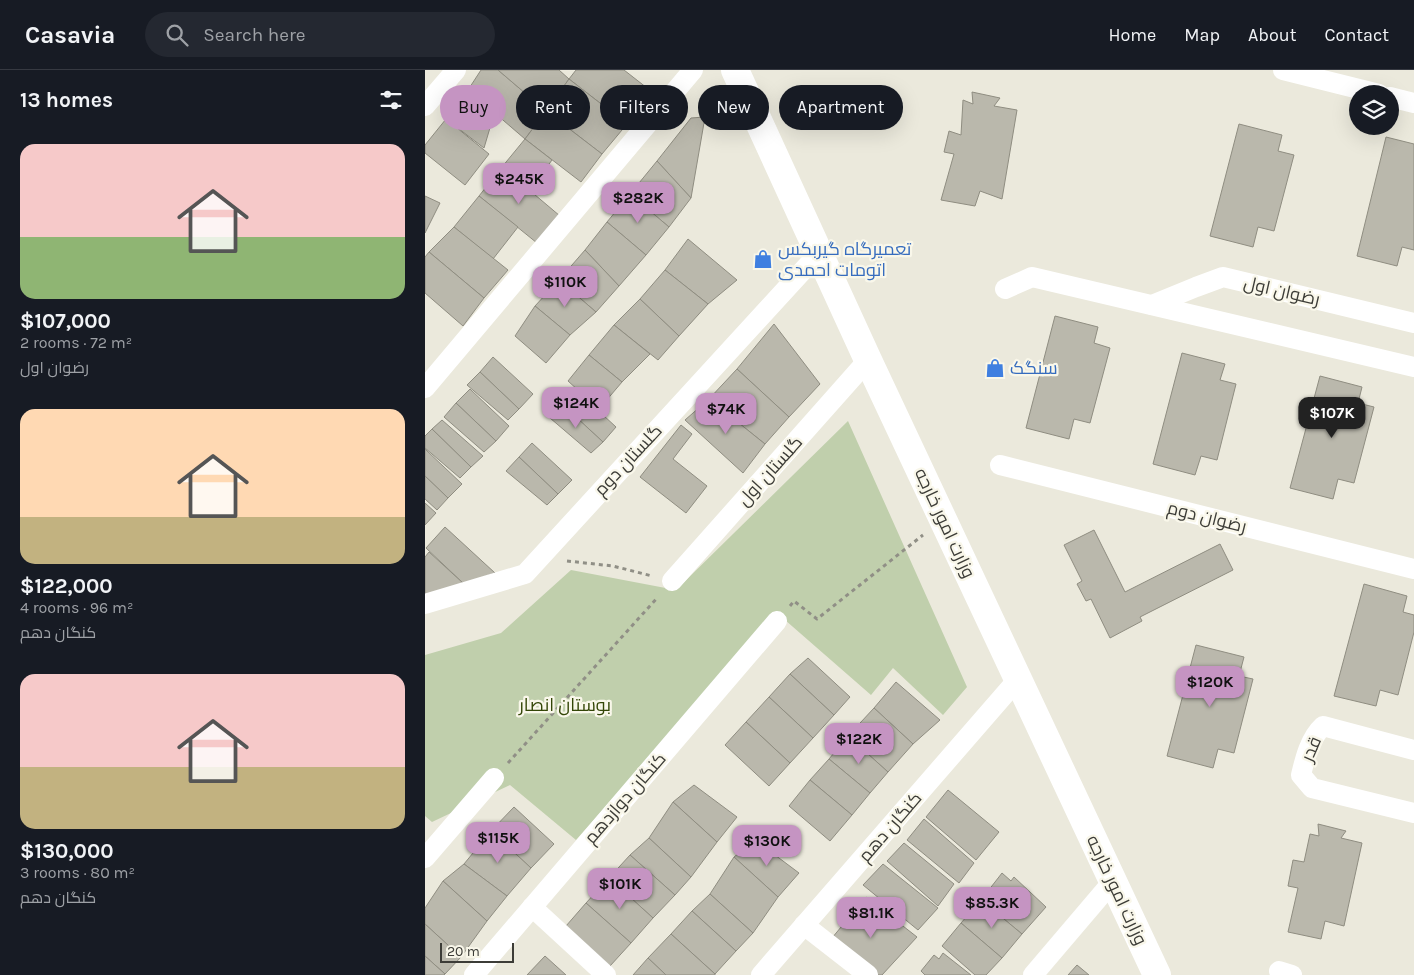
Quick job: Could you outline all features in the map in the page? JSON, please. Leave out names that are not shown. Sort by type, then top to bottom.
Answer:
[{"type":"main road","name":"وزارت امور خارجه","points":[[735,70],[1157,975]]},
{"type":"street","points":[[425,106],[456,70]]},
{"type":"street","points":[[425,388],[693,70]]},
{"type":"street","points":[[1283,70],[1305,73],[1349,85]]},
{"type":"street","points":[[1399,98],[1414,102]]},
{"type":"street","name":"گلستان دوم","points":[[425,604],[525,574],[819,253]]},
{"type":"street","points":[[1005,289],[1032,277],[1414,367]]},
{"type":"street","name":"رضوان اول","points":[[1153,305],[1223,277],[1414,323]]},
{"type":"street","name":"گلستان اول","points":[[672,581],[869,360]]},
{"type":"street","name":"رضوان دوم","points":[[1000,465],[1414,569]]},
{"type":"street","name":"کنگان دوازدهم","points":[[474,975],[777,622]]},
{"type":"street","name":"کنگان دهم","points":[[761,975],[1018,679]]},
{"type":"street","name":"قدر","points":[[1414,750],[1323,726],[1318,731],[1307,755],[1301,775],[1312,788],[1414,813]]},
{"type":"street","points":[[425,858],[494,778]]},
{"type":"street","points":[[1033,975],[1113,881]]},
{"type":"street","points":[[532,907],[606,975]]},
{"type":"street","points":[[804,925],[868,975]]},
{"type":"path","points":[[777,622],[794,601],[817,620],[943,519]]},
{"type":"path","points":[[494,778],[672,581],[613,566],[539,558]]},
{"type":"green space","name":"بوستان انصار","points":[[848,421],[967,687],[943,715],[893,668],[871,695],[777,613],[576,840],[510,785],[432,822],[425,816],[425,655],[501,633],[571,570],[676,590]]},
{"type":"building","points":[[481,70],[498,70],[516,85],[516,130],[532,130],[525,139],[506,123],[506,85],[471,85]]},
{"type":"building","points":[[498,70],[559,70],[569,79],[565,85],[516,85]]},
{"type":"building","points":[[576,70],[624,70],[643,85],[600,85],[600,103],[590,95],[590,85],[577,85],[569,79]]},
{"type":"building","points":[[569,79],[577,85],[565,85]]},
{"type":"building","points":[[972,92],[1000,98],[994,106],[1017,110],[1002,199],[980,191],[975,206],[941,200],[954,154],[944,152],[949,131],[961,135],[963,100],[973,104]]},
{"type":"building","points":[[590,95],[600,103],[600,130],[622,130],[602,154],[571,130],[590,130]]},
{"type":"building","points":[[691,118],[698,118],[698,130],[703,130],[691,198],[657,161],[682,130],[688,130],[688,122]]},
{"type":"building","points":[[1239,124],[1282,135],[1278,151],[1294,155],[1274,231],[1258,227],[1253,247],[1210,236]]},
{"type":"building","points":[[440,126],[440,130],[460,130],[489,154],[465,185],[425,153],[425,145]]},
{"type":"building","points":[[460,130],[489,130],[484,148]]},
{"type":"building","points":[[532,130],[571,130],[602,154],[581,182],[525,139]]},
{"type":"building","points":[[1386,137],[1414,144],[1414,250],[1402,247],[1397,266],[1357,256]]},
{"type":"building","points":[[525,139],[552,160],[530,190],[502,167]]},
{"type":"building","points":[[657,161],[691,198],[669,227],[630,194]]},
{"type":"building","points":[[502,167],[560,216],[537,243],[479,196]]},
{"type":"building","points":[[630,194],[669,227],[646,255],[607,222]]},
{"type":"building","points":[[425,196],[440,203],[425,233]]},
{"type":"building","points":[[479,196],[518,227],[493,259],[454,227]]},
{"type":"building","points":[[607,222],[646,255],[619,286],[585,250]]},
{"type":"building","points":[[454,227],[508,270],[484,298],[429,252]]},
{"type":"building","points":[[688,239],[737,280],[708,304],[665,270]]},
{"type":"building","points":[[585,250],[619,286],[596,312],[559,280]]},
{"type":"building","points":[[429,252],[484,298],[463,326],[425,293],[425,257]]},
{"type":"building","points":[[665,270],[708,304],[679,336],[640,299]]},
{"type":"building","points":[[559,280],[596,312],[570,335],[535,306]]},
{"type":"building","points":[[640,299],[679,336],[658,360],[614,325]]},
{"type":"building","points":[[535,306],[570,335],[546,363],[515,336]]},
{"type":"building","points":[[1055,316],[1098,327],[1094,343],[1110,348],[1090,423],[1074,419],[1069,439],[1026,428]]},
{"type":"building","points":[[774,324],[820,384],[789,417],[737,369]]},
{"type":"building","points":[[614,325],[650,354],[622,382],[589,355]]},
{"type":"building","points":[[1182,353],[1225,364],[1220,380],[1236,384],[1217,460],[1201,456],[1195,475],[1153,464]]},
{"type":"building","points":[[589,355],[622,382],[599,409],[568,381]]},
{"type":"building","points":[[493,357],[533,394],[519,409],[480,372]]},
{"type":"building","points":[[737,369],[789,417],[765,444],[709,399]]},
{"type":"building","points":[[480,372],[519,409],[508,420],[467,385]]},
{"type":"building","points":[[1320,376],[1362,387],[1358,403],[1374,407],[1354,483],[1338,479],[1333,499],[1290,488]]},
{"type":"building","points":[[470,389],[509,426],[496,441],[456,403]]},
{"type":"building","points":[[576,390],[616,427],[603,442],[563,405]]},
{"type":"building","points":[[709,399],[765,444],[743,473],[685,420]]},
{"type":"building","points":[[456,403],[496,441],[484,452],[444,417]]},
{"type":"building","points":[[563,405],[603,442],[591,453],[550,418]]},
{"type":"building","points":[[442,420],[483,456],[471,467],[432,429]]},
{"type":"building","points":[[681,425],[692,434],[673,459],[707,486],[686,513],[640,477]]},
{"type":"building","points":[[432,429],[471,467],[460,478],[425,448],[425,436]]},
{"type":"building","points":[[532,443],[572,480],[558,494],[519,457]]},
{"type":"building","points":[[425,449],[462,484],[448,498],[425,476]]},
{"type":"building","points":[[519,457],[558,494],[547,505],[506,471]]},
{"type":"building","points":[[425,476],[448,498],[437,510],[425,499]]},
{"type":"building","points":[[425,503],[436,513],[425,525]]},
{"type":"building","points":[[445,527],[495,573],[464,584],[426,548]]},
{"type":"building","points":[[1094,530],[1125,592],[1220,544],[1233,570],[1140,617],[1142,621],[1110,638],[1091,599],[1086,601],[1077,584],[1082,581],[1064,545]]},
{"type":"building","points":[[429,552],[464,584],[425,595],[425,557]]},
{"type":"building","points":[[1364,584],[1407,596],[1403,612],[1414,615],[1414,632],[1398,695],[1380,690],[1376,706],[1334,696]]},
{"type":"building","points":[[1196,645],[1244,657],[1239,676],[1253,679],[1234,753],[1218,749],[1213,768],[1167,756]]},
{"type":"building","points":[[808,658],[850,697],[834,715],[790,674]]},
{"type":"building","points":[[790,674],[834,715],[813,738],[769,697]]},
{"type":"building","points":[[896,682],[940,720],[913,744],[874,708]]},
{"type":"building","points":[[769,697],[813,738],[790,763],[746,722]]},
{"type":"building","points":[[874,708],[913,744],[888,772],[848,736]]},
{"type":"building","points":[[746,722],[790,763],[769,786],[725,745]]},
{"type":"building","points":[[848,736],[888,772],[870,793],[829,759]]},
{"type":"building","points":[[829,759],[870,793],[852,815],[810,780]]},
{"type":"building","points":[[810,780],[852,815],[830,841],[789,806]]},
{"type":"building","points":[[694,785],[737,817],[717,842],[673,802]]},
{"type":"building","points":[[948,790],[999,832],[976,860],[926,817]]},
{"type":"building","points":[[673,802],[717,842],[691,877],[649,838]]},
{"type":"building","points":[[514,807],[554,844],[531,868],[491,831]]},
{"type":"building","points":[[924,819],[974,863],[959,883],[907,840]]},
{"type":"building","points":[[1318,824],[1346,831],[1341,838],[1362,843],[1344,926],[1325,921],[1321,939],[1288,932],[1298,888],[1288,886],[1293,860],[1304,862],[1310,834],[1319,836]]},
{"type":"building","points":[[491,831],[531,868],[507,896],[464,864]]},
{"type":"building","points":[[649,838],[691,877],[675,895],[630,855]]},
{"type":"building","points":[[755,840],[799,873],[778,897],[734,857]]},
{"type":"building","points":[[904,843],[954,884],[938,906],[887,861]]},
{"type":"building","points":[[630,855],[675,895],[653,918],[609,878]]},
{"type":"building","points":[[734,857],[778,897],[753,933],[710,894]]},
{"type":"building","points":[[464,864],[507,896],[487,921],[443,881]]},
{"type":"building","points":[[883,864],[938,908],[918,930],[863,885]]},
{"type":"building","points":[[1002,873],[1011,881],[1014,877],[1046,907],[1022,934],[981,900]]},
{"type":"building","points":[[609,878],[653,918],[631,943],[586,903]]},
{"type":"building","points":[[443,881],[487,921],[461,957],[425,924],[425,908]]},
{"type":"building","points":[[710,894],[753,933],[736,951],[692,911]]},
{"type":"building","points":[[866,897],[917,937],[882,975],[865,975],[827,944]]},
{"type":"building","points":[[981,900],[1022,934],[1002,958],[961,923]]},
{"type":"building","points":[[586,903],[631,943],[610,966],[566,926]]},
{"type":"building","points":[[692,911],[736,951],[715,974],[671,934]]},
{"type":"building","points":[[961,923],[1002,958],[986,975],[975,975],[942,946]]},
{"type":"building","points":[[425,924],[461,957],[445,974],[425,956]]},
{"type":"building","points":[[671,934],[715,975],[666,975],[648,958]]},
{"type":"building","points":[[943,953],[971,975],[925,975],[921,971],[934,955],[939,959]]},
{"type":"building","points":[[425,956],[445,974],[425,975]]},
{"type":"building","points":[[545,956],[566,975],[527,975]]},
{"type":"building","points":[[648,958],[666,975],[633,975]]},
{"type":"building","points":[[1077,965],[1089,975],[1068,975]]},
{"type":"place","name":"تعمیرگاه گیربکس اتومات احمدی","points":[[763,259]]},
{"type":"place","name":"سنگک","points":[[995,368]]}]
